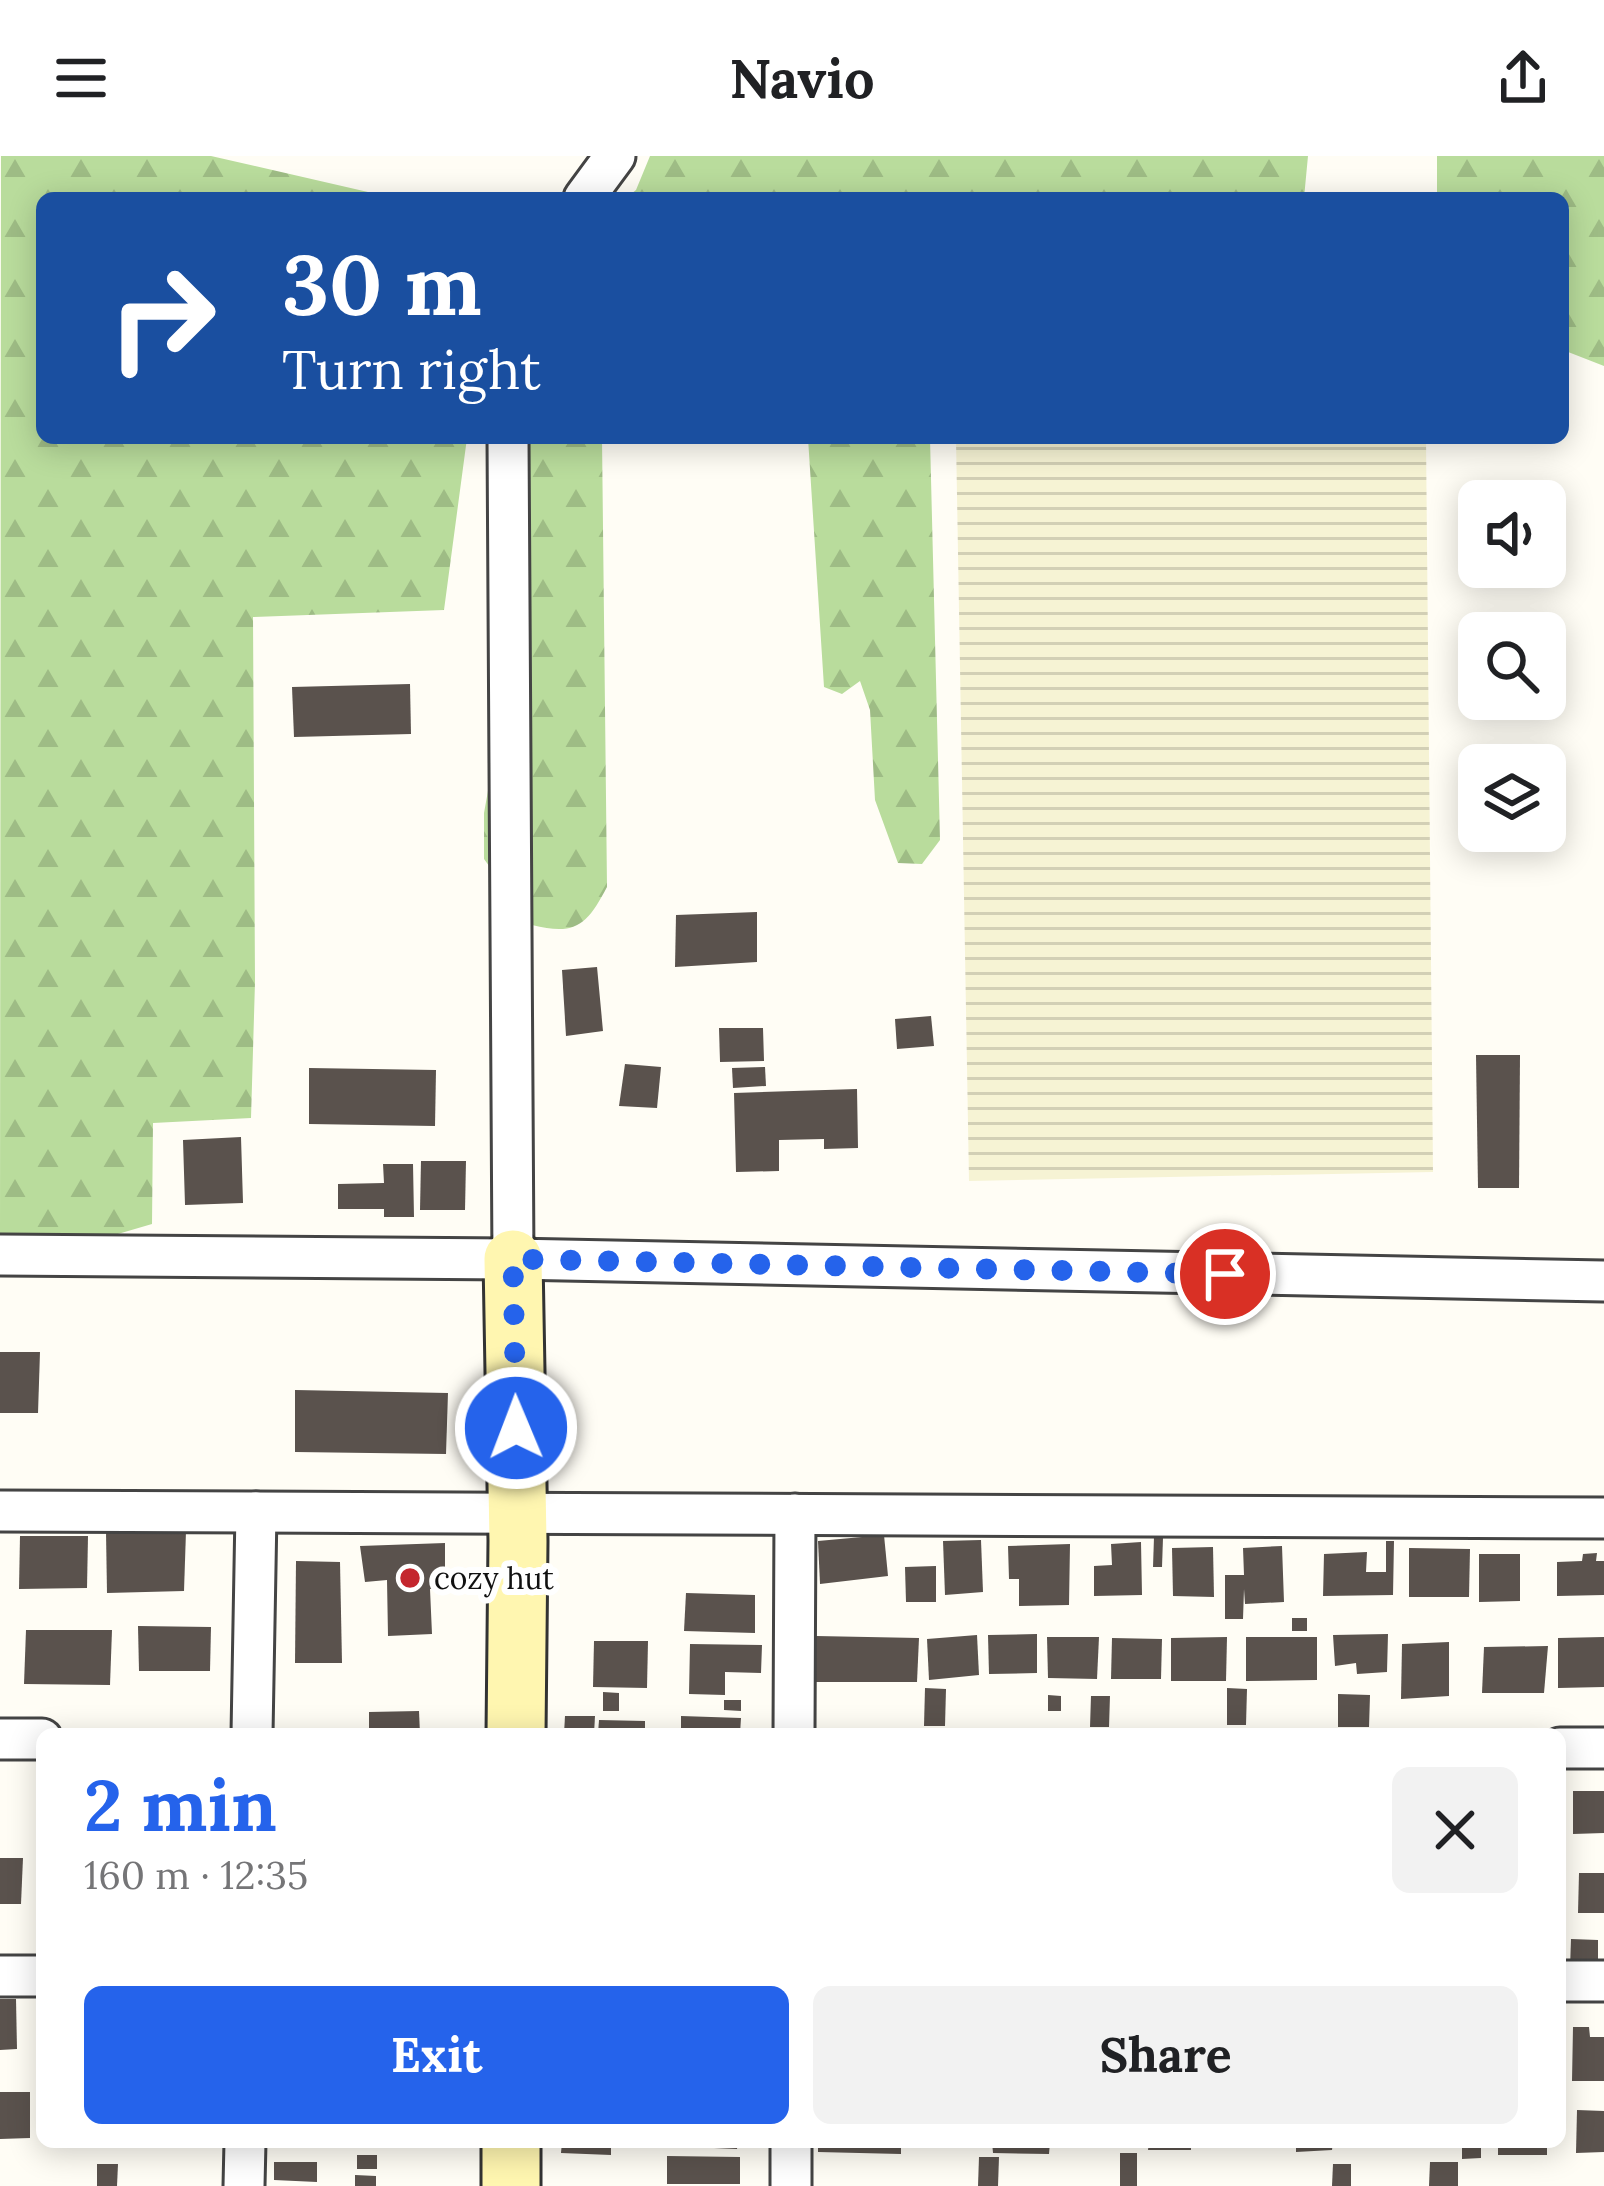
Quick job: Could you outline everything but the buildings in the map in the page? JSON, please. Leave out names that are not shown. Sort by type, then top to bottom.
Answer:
[{"type":"street","points":[[588,192],[615,156]]},
{"type":"street","points":[[508,444],[516,1728]]},
{"type":"street","points":[[0,1255],[513,1259],[1604,1281]]},
{"type":"street","points":[[0,1511],[1604,1518]]},
{"type":"street","points":[[252,1728],[256,1512]]},
{"type":"street","points":[[794,1728],[795,1514]]},
{"type":"street","points":[[0,1739],[36,1739]]},
{"type":"street","points":[[1566,1748],[1604,1748]]},
{"type":"street","points":[[0,1976],[36,1976]]},
{"type":"street","points":[[1566,1981],[1604,1981]]},
{"type":"street","points":[[244,2186],[245,2148]]},
{"type":"street","points":[[511,2148],[511,2186]]},
{"type":"street","points":[[791,2148],[791,2186]]},
{"type":"shaded area","points":[[956,444],[1426,444],[1433,1172],[969,1181]]},
{"type":"green space","points":[[1,156],[211,156],[368,192],[36,192],[36,444],[466,444],[444,610],[253,617],[251,1118],[153,1123],[152,1224],[111,1236],[0,1234]]},
{"type":"green space","points":[[650,156],[1308,156],[1305,192],[636,190]]},
{"type":"green space","points":[[1437,156],[1604,156],[1604,366],[1569,352],[1569,192],[1437,192]]},
{"type":"green space","points":[[518,444],[602,444],[607,887],[586,919],[570,928],[532,925],[484,859],[484,813],[524,591]]},
{"type":"green space","points":[[808,444],[930,444],[940,840],[922,864],[898,863],[875,800],[870,710],[860,681],[842,694],[824,687]]},
{"type":"place","name":"cozy hut","points":[[410,1578]]},
{"type":"route","points":[[516,1428],[513,1259],[1225,1274]]}]
